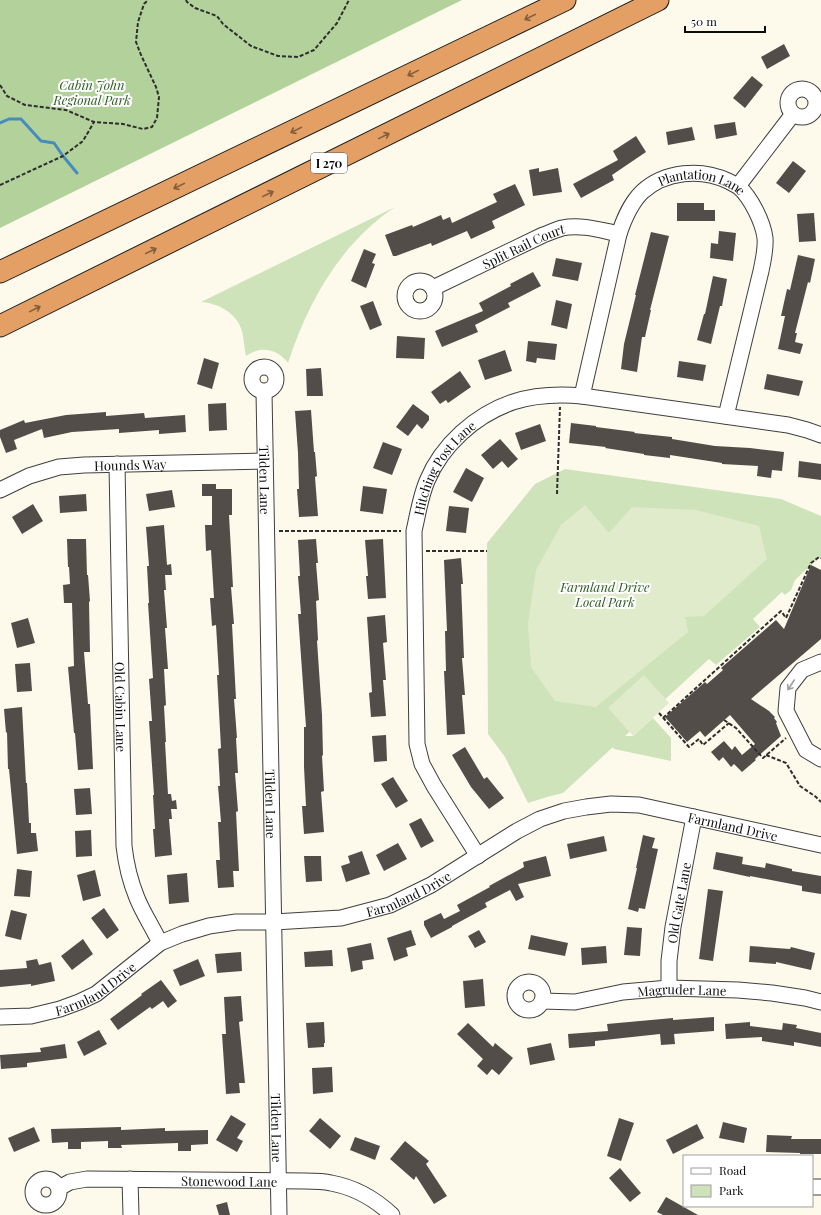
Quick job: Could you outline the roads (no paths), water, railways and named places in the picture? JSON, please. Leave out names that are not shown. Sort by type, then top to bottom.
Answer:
[{"type":"highway","points":[[0,272],[565,0]]},
{"type":"highway","name":"I 270","points":[[0,326],[658,0]]},
{"type":"street","points":[[738,186],[793,114]]},
{"type":"street","name":"Plantation Lane","points":[[582,396],[619,234],[626,215],[635,200],[644,191],[661,180],[682,173],[705,174],[738,186],[754,206],[763,226],[765,238],[761,272],[726,416]]},
{"type":"street","name":"Split Rail Court","points":[[433,288],[543,235],[560,229],[578,226],[619,234]]},
{"type":"street","name":"Tilden Lane","points":[[264,392],[279,1215]]},
{"type":"street","name":"Hitching Post Lane","points":[[478,856],[422,764],[417,744],[414,531],[418,507],[427,480],[445,451],[467,428],[500,408],[513,402],[560,394],[788,425],[821,435]]},
{"type":"street","name":"Hounds Way","points":[[0,490],[29,476],[59,467],[116,464],[265,461]]},
{"type":"street","name":"Old Cabin Lane","points":[[116,464],[124,846],[130,880],[137,898],[160,943]]},
{"type":"street","points":[[821,662],[802,670],[788,688],[786,711],[806,750],[821,759]]},
{"type":"street","name":"Farmland Drive","points":[[0,1017],[46,1013],[79,1002],[96,994],[160,943],[182,934],[209,926],[236,922],[274,922],[341,918],[390,905],[431,885],[540,819],[564,811],[611,804],[639,805],[821,845]]},
{"type":"street","name":"Old Gate Lane","points":[[669,988],[669,961],[673,927],[694,817]]},
{"type":"street","name":"Magruder Lane","points":[[542,1001],[575,1002],[623,992],[669,988],[738,990],[772,993],[821,1002]]},
{"type":"street","name":"Stonewood Lane","points":[[59,1188],[70,1182],[87,1179],[330,1182],[346,1187],[368,1197],[392,1215]]},
{"type":"street","points":[[130,1179],[131,1215]]},
{"type":"waterway","points":[[0,123],[9,119],[21,119],[41,141],[54,143],[77,173]]},
{"type":"park label","name":"Cabin John Regional Park","points":[[92,92]]},
{"type":"park label","name":"Farmland Drive Local Park","points":[[605,594]]}]
